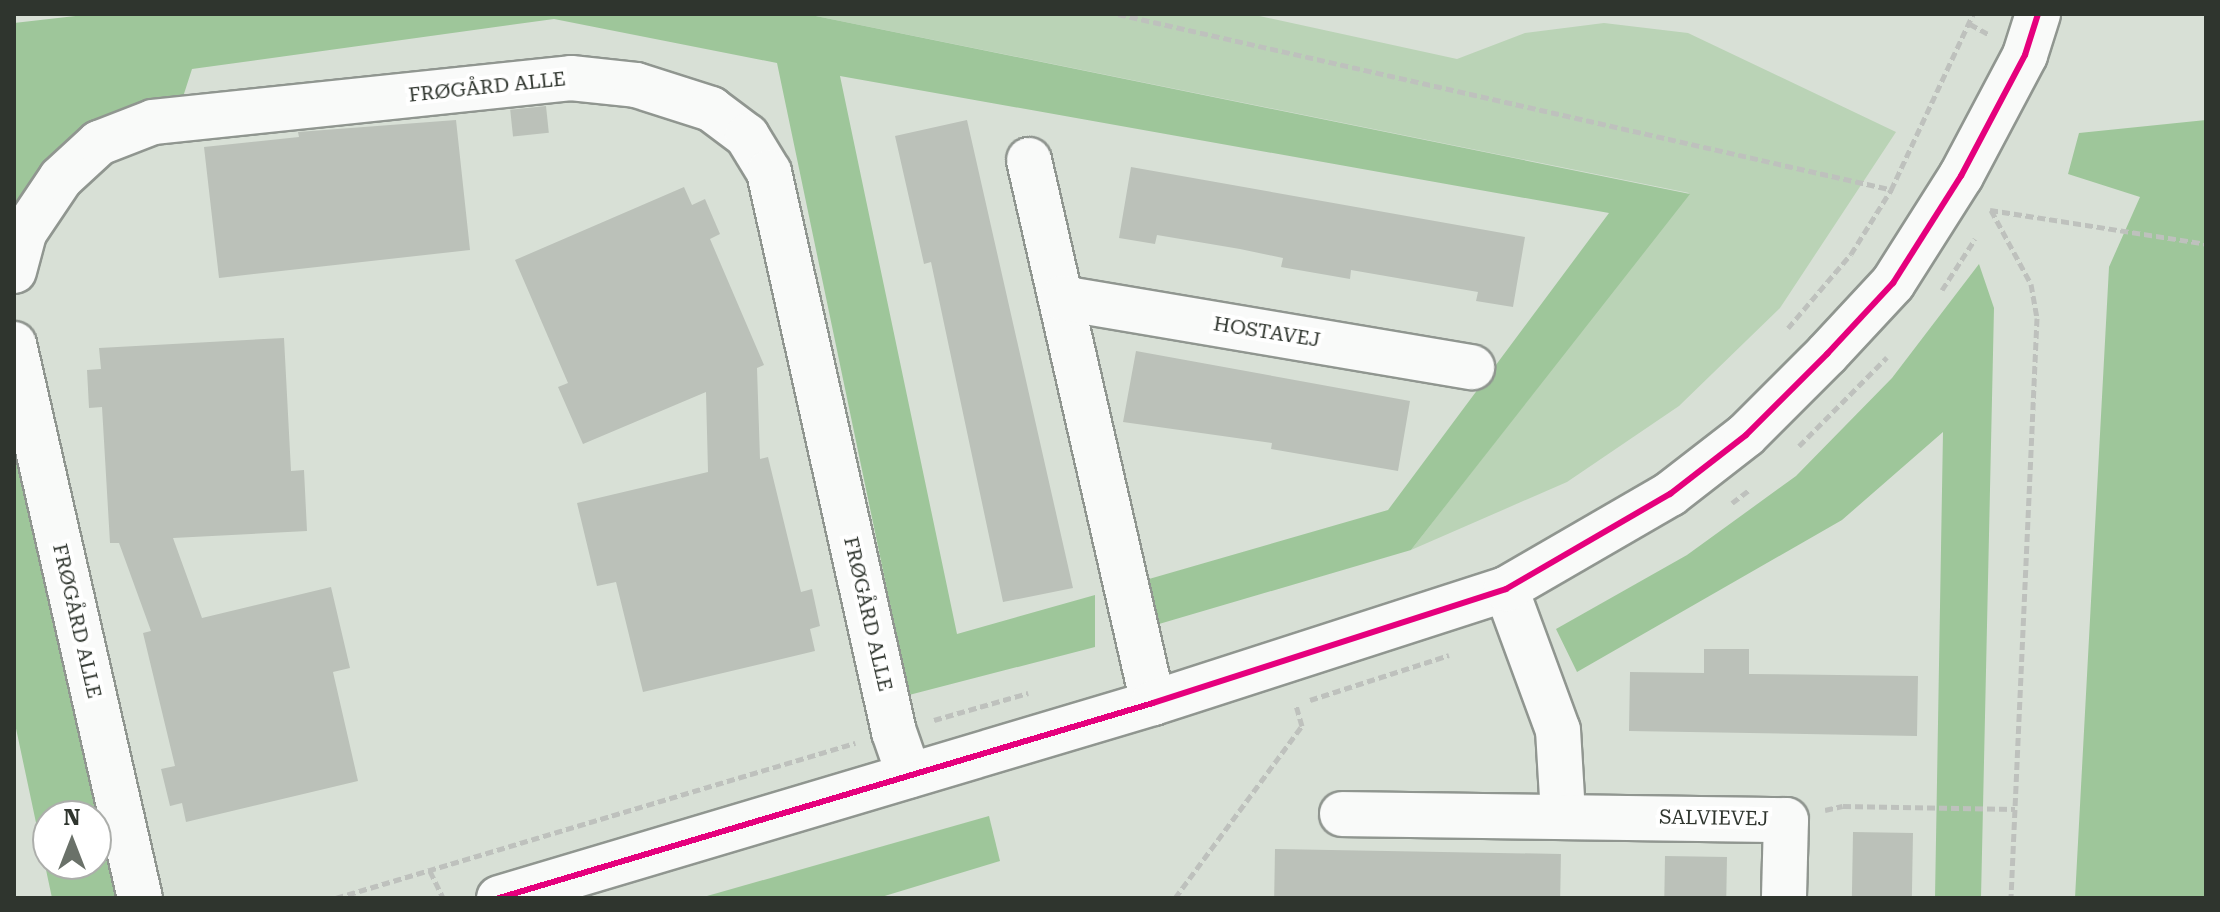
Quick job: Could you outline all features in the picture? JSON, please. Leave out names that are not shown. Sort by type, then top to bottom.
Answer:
[{"type":"street","points":[[499,898],[1153,703],[1506,589],[1670,494],[1746,435],[1893,283],[1944,201],[2025,55],[2038,14]]},
{"type":"street","name":"FRØGÅRD ALLE","points":[[14,271],[24,233],[61,178],[99,143],[153,122],[571,78],[636,85],[711,109],[747,136],[769,172],[894,732],[909,775]]},
{"type":"street","points":[[1029,160],[1153,703]]},
{"type":"street","name":"HOSTAVEJ","points":[[1062,298],[1472,367]]},
{"type":"street","name":"FRØGÅRD ALLE","points":[[14,344],[140,898]]},
{"type":"street","points":[[1506,589],[1558,730],[1563,815]]},
{"type":"street","name":"SALVIEVEJ","points":[[1342,814],[1786,820],[1784,898]]},
{"type":"path","points":[[1118,14],[1944,201],[1971,215],[1991,210],[2206,244]]},
{"type":"path","points":[[1783,334],[1851,254],[1891,190],[1973,14]]},
{"type":"path","points":[[1991,210],[2031,284],[2037,318],[2011,898]]},
{"type":"path","points":[[336,898],[1031,692]]},
{"type":"path","points":[[1175,898],[1302,726],[1296,705]]},
{"type":"path","points":[[1786,820],[1843,806],[2015,809]]},
{"type":"path","points":[[430,871],[443,898]]},
{"type":"green space","points":[[93,14],[806,14],[1690,194],[1411,550],[1159,624],[1149,579],[1388,510],[1609,213],[840,76],[957,634],[1095,595],[1095,647],[909,695],[777,63],[554,19],[192,69],[182,100],[14,216],[14,23]]},
{"type":"green space","points":[[806,14],[1250,14],[1457,59],[1525,33],[1604,23],[1688,33],[1896,132],[1780,308],[1679,406],[1567,482],[1411,550],[1689,193]]},
{"type":"green space","points":[[2206,120],[2206,898],[2075,898],[2109,267],[2140,197],[2068,174],[2079,133]]},
{"type":"green space","points":[[1979,264],[1994,308],[1981,898],[1935,898],[1943,432],[1842,520],[1577,672],[1556,629],[1687,555],[1796,476],[1892,378]]},
{"type":"green space","points":[[14,448],[95,800],[32,800],[32,804],[14,719]]},
{"type":"green space","points":[[989,816],[1000,861],[878,898],[700,898]]},
{"type":"green space","points":[[112,876],[117,898],[52,898],[48,880],[112,880]]},
{"type":"building","points":[[546,106],[549,133],[513,137],[510,110]]},
{"type":"building","points":[[456,120],[470,250],[219,278],[204,147],[299,137],[298,132]]},
{"type":"building","points":[[967,120],[1073,588],[1003,602],[931,262],[924,264],[895,136]]},
{"type":"building","points":[[1131,167],[1525,237],[1513,307],[1476,301],[1478,292],[1351,270],[1350,279],[1281,267],[1283,258],[1240,249],[1157,235],[1155,244],[1119,238]]},
{"type":"building","points":[[684,187],[692,205],[705,199],[720,234],[710,239],[764,365],[757,368],[760,459],[768,457],[801,592],[812,589],[820,626],[810,629],[815,651],[643,692],[616,582],[597,586],[577,503],[708,472],[706,392],[583,444],[558,387],[568,383],[515,260]]},
{"type":"building","points":[[284,338],[291,471],[304,470],[307,531],[173,538],[202,618],[331,587],[350,668],[333,672],[358,781],[186,822],[182,803],[170,806],[161,769],[175,766],[143,633],[151,631],[119,543],[110,543],[102,407],[89,408],[87,370],[101,369],[99,348]]},
{"type":"building","points":[[1136,351],[1410,401],[1398,471],[1271,449],[1272,443],[1123,422]]},
{"type":"building","points":[[1704,649],[1749,649],[1749,674],[1918,676],[1917,736],[1629,731],[1630,672],[1704,673]]},
{"type":"building","points":[[1853,832],[1913,833],[1912,898],[1852,897]]},
{"type":"building","points":[[1275,849],[1561,854],[1560,898],[1274,898]]},
{"type":"building","points":[[1665,856],[1727,857],[1726,898],[1664,898]]},
{"type":"transit line","points":[[499,898],[1153,703],[1506,589],[1670,494],[1746,435],[1893,283],[1961,176],[2025,55],[2038,14]]}]
